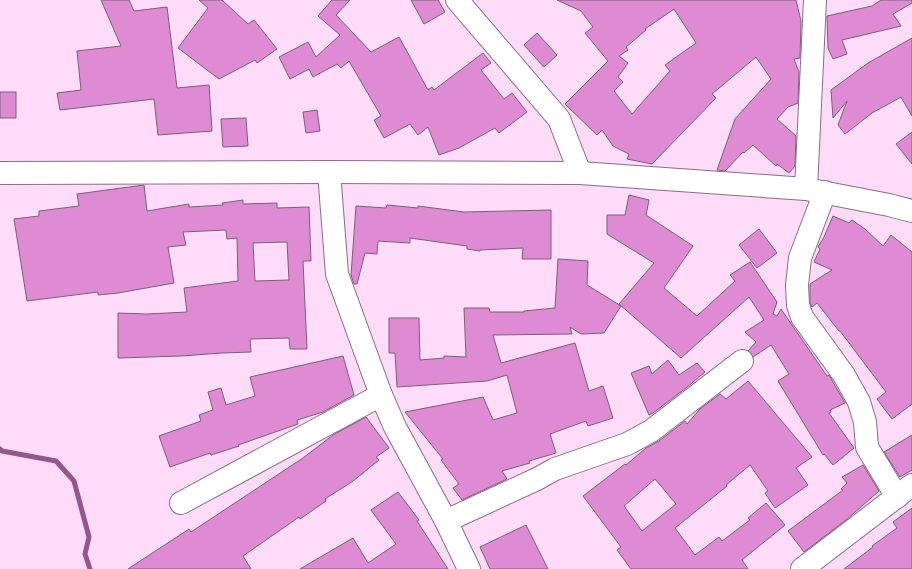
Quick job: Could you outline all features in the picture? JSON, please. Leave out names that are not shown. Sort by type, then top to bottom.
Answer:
[{"type":"street","points":[[457,0],[559,119],[580,173]]},
{"type":"street","points":[[802,569],[904,491],[867,447],[860,402],[844,375],[802,317],[798,305],[800,258],[815,191],[815,0]]},
{"type":"street","points":[[329,172],[337,274],[381,395],[395,427],[446,521],[469,569]]},
{"type":"street","points":[[0,174],[329,172],[580,173],[815,191],[889,205],[912,211]]},
{"type":"street","points":[[446,521],[537,479],[555,469],[627,444],[651,431],[742,361]]},
{"type":"street","points":[[181,503],[381,395]]},
{"type":"building","points":[[101,0],[129,0],[134,11],[167,7],[177,88],[209,85],[212,131],[158,135],[154,99],[60,110],[57,93],[81,90],[77,51],[121,46]]},
{"type":"building","points":[[199,0],[222,0],[248,24],[254,20],[277,49],[257,63],[255,60],[219,79],[178,48],[208,8]]},
{"type":"building","points":[[332,0],[350,0],[336,15],[371,52],[399,37],[428,90],[432,87],[434,90],[483,53],[491,63],[481,70],[504,99],[512,93],[527,112],[499,133],[495,128],[459,148],[439,155],[428,127],[418,135],[410,124],[384,138],[374,120],[381,116],[349,61],[341,68],[337,64],[313,77],[309,69],[290,79],[279,57],[308,42],[316,57],[340,35],[318,16]]},
{"type":"building","points":[[411,0],[438,0],[445,12],[424,24]]},
{"type":"building","points":[[557,0],[796,0],[801,21],[800,58],[794,59],[799,72],[798,103],[788,107],[777,119],[796,136],[795,166],[789,173],[777,164],[776,166],[753,145],[744,153],[743,152],[725,171],[717,170],[735,119],[771,79],[756,57],[712,94],[716,98],[652,164],[627,159],[629,154],[613,146],[602,130],[597,135],[565,104],[608,61],[585,33],[593,27],[581,11]],"holes":[[[674,9],[696,43],[665,65],[670,71],[632,114],[614,91],[623,82],[618,77],[628,63],[619,56],[628,50],[626,47],[646,30],[645,29]]]},
{"type":"building","points":[[881,0],[912,0],[912,3],[893,14],[901,26],[842,40],[847,54],[833,59],[828,48],[827,16],[872,6]]},
{"type":"building","points":[[537,33],[557,55],[544,67],[524,45]]},
{"type":"building","points":[[912,38],[912,116],[901,97],[872,113],[845,134],[838,125],[847,101],[833,118],[831,90],[868,63]]},
{"type":"building","points":[[0,92],[16,92],[16,118],[0,118]]},
{"type":"building","points":[[317,110],[320,131],[306,133],[303,112]]},
{"type":"building","points":[[246,118],[248,146],[223,147],[221,119]]},
{"type":"building","points":[[912,132],[912,164],[896,144]]},
{"type":"building","points":[[144,185],[147,211],[189,204],[189,207],[223,205],[222,203],[243,200],[243,204],[277,203],[277,208],[309,207],[311,261],[303,261],[307,349],[290,349],[289,338],[250,339],[251,352],[118,358],[118,313],[147,314],[187,312],[184,288],[238,281],[237,238],[227,239],[226,230],[183,232],[186,245],[168,247],[174,283],[118,293],[98,295],[98,292],[27,301],[14,219],[39,216],[39,211],[79,206],[77,194]],"holes":[[[287,242],[289,280],[255,281],[253,243]]]},
{"type":"building","points":[[629,195],[649,200],[646,215],[693,246],[664,288],[697,316],[735,281],[730,275],[750,262],[777,302],[773,314],[777,316],[781,309],[827,376],[829,375],[845,403],[830,410],[831,412],[829,413],[854,448],[833,465],[824,454],[823,455],[778,381],[789,374],[771,345],[753,357],[748,351],[756,342],[745,332],[764,320],[749,297],[681,358],[619,304],[654,263],[607,234],[607,215],[625,215]]},
{"type":"building","points":[[387,205],[418,208],[418,206],[464,212],[551,210],[551,259],[522,259],[523,248],[480,251],[467,249],[467,246],[410,238],[410,243],[378,241],[377,254],[365,253],[357,284],[354,284],[351,275],[356,206],[386,208]]},
{"type":"building","points":[[833,216],[849,223],[852,220],[865,229],[883,246],[891,235],[912,252],[912,404],[892,419],[877,399],[886,392],[817,303],[812,307],[810,303],[810,284],[832,270],[814,262],[820,249],[818,247]]},
{"type":"building","points":[[759,229],[777,253],[757,268],[739,245]]},
{"type":"building","points":[[558,259],[588,261],[587,285],[621,306],[604,333],[581,334],[570,327],[572,334],[493,335],[501,363],[575,343],[589,391],[603,386],[613,418],[588,426],[586,421],[550,434],[556,453],[529,461],[530,463],[502,471],[507,479],[462,500],[453,488],[459,484],[441,460],[443,459],[405,412],[483,397],[493,420],[517,413],[507,375],[487,381],[397,387],[395,353],[389,353],[389,318],[419,318],[420,360],[444,358],[444,356],[466,357],[464,308],[489,308],[490,312],[524,312],[555,308]]},
{"type":"building","points":[[343,356],[354,395],[323,412],[297,420],[298,424],[238,445],[239,446],[211,455],[210,453],[170,467],[159,436],[201,421],[199,415],[213,410],[208,392],[221,388],[226,405],[255,396],[250,377]]},
{"type":"building","points":[[668,360],[679,375],[697,363],[705,372],[649,415],[631,373],[649,366],[652,374]]},
{"type":"building","points":[[748,381],[812,457],[796,468],[808,485],[775,508],[765,493],[768,491],[750,465],[726,485],[727,486],[675,528],[695,555],[719,537],[722,541],[750,520],[748,518],[766,503],[785,525],[742,560],[748,569],[631,569],[617,550],[621,547],[583,496],[625,464],[626,465],[646,448],[659,441],[685,421],[687,424],[700,409],[720,394],[726,399]],"holes":[[[655,479],[676,504],[642,531],[624,506]]]},
{"type":"building","points":[[366,417],[389,448],[376,457],[379,460],[353,481],[325,499],[326,501],[300,519],[299,517],[243,556],[251,569],[128,569],[189,529],[191,532],[303,458],[333,435]]},
{"type":"building","points":[[912,435],[912,470],[900,477],[884,452]]},
{"type":"building","points":[[863,465],[879,491],[846,520],[804,552],[788,531],[843,490],[841,489],[847,483],[842,477]]},
{"type":"building","points":[[398,492],[419,520],[417,521],[448,569],[300,569],[353,538],[368,563],[396,544],[371,510]]},
{"type":"building","points":[[912,508],[912,569],[844,569],[897,528],[893,522]]},
{"type":"building","points":[[526,525],[548,569],[490,569],[480,547]]},
{"type":"waterway","points":[[0,449],[2,451],[56,461],[74,481],[89,537],[85,554],[90,569]]}]
